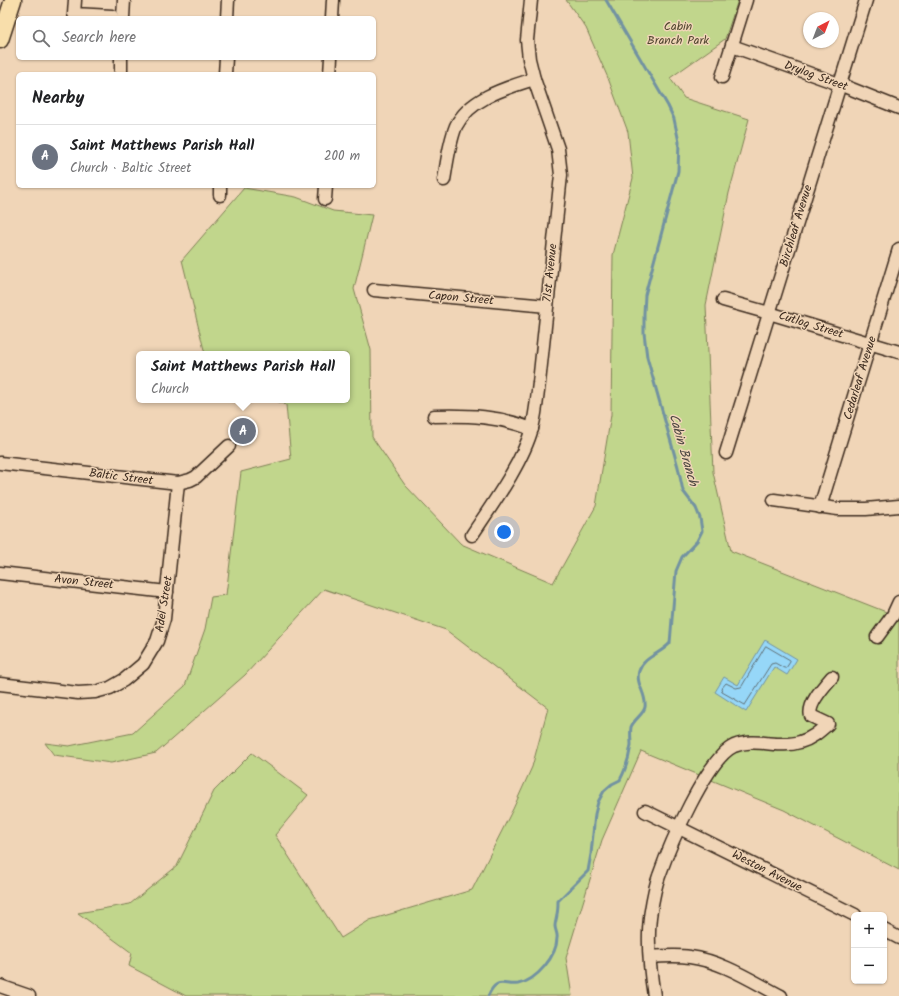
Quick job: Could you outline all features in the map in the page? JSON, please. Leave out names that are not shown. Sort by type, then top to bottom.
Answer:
[{"type":"main road","points":[[0,40],[13,0]]},
{"type":"street","points":[[75,0],[74,14],[103,16]]},
{"type":"street","points":[[118,16],[124,0]]},
{"type":"street","points":[[227,16],[228,0]]},
{"type":"street","points":[[332,16],[333,0]]},
{"type":"street","name":"71st Avenue","points":[[472,536],[516,465],[532,429],[539,383],[560,165],[555,137],[534,79],[529,59],[528,40],[532,0]]},
{"type":"street","points":[[722,77],[746,0]]},
{"type":"street","name":"Birchleaf Avenue","points":[[726,453],[866,0]]},
{"type":"street","name":"Drylog Street","points":[[732,46],[839,84],[899,108]]},
{"type":"street","points":[[121,60],[121,72]]},
{"type":"street","points":[[225,72],[226,60]]},
{"type":"street","points":[[330,72],[331,60]]},
{"type":"street","points":[[444,180],[454,130],[463,116],[475,104],[486,97],[534,79]]},
{"type":"street","points":[[325,199],[326,188]]},
{"type":"street","name":"Cedarleaf Avenue","points":[[820,507],[899,249]]},
{"type":"street","name":"Capon Street","points":[[374,290],[547,306]]},
{"type":"street","name":"Cutlog Street","points":[[722,300],[769,312],[899,352]]},
{"type":"street","points":[[434,416],[461,415],[488,417],[517,423],[532,429]]},
{"type":"street","name":"Baltic Street","points":[[0,463],[178,483],[196,477],[229,446]]},
{"type":"street","name":"Adel Street","points":[[0,684],[60,691],[87,693],[95,692],[118,683],[143,664],[152,651],[161,631],[167,592],[178,483]]},
{"type":"street","points":[[774,500],[851,510],[899,506]]},
{"type":"street","name":"Avon Street","points":[[0,573],[167,592]]},
{"type":"street","points":[[877,637],[899,605]]},
{"type":"street","points":[[654,996],[650,957],[649,924],[656,883],[679,827],[707,774],[715,762],[736,745],[753,742],[787,744],[799,743],[816,735],[828,724],[811,716],[810,710],[815,700],[832,677]]},
{"type":"street","name":"Weston Avenue","points":[[645,811],[851,913]]},
{"type":"street","points":[[887,932],[899,938]]},
{"type":"street","points":[[650,957],[691,957],[708,961],[727,968],[781,996]]},
{"type":"street","points":[[3,987],[29,996]]},
{"type":"green space","name":"Cabin Branch Park","points":[[566,0],[738,0],[725,39],[670,78],[684,98],[749,119],[729,193],[706,305],[713,472],[731,551],[899,617],[899,870],[784,810],[641,751],[602,840],[566,958],[572,996],[186,996],[129,966],[132,953],[78,913],[130,904],[177,866],[214,791],[252,753],[308,795],[275,835],[341,938],[370,920],[472,890],[513,809],[532,767],[548,708],[446,630],[324,589],[245,675],[156,753],[111,763],[54,755],[45,743],[69,746],[133,733],[185,686],[205,629],[211,597],[226,595],[241,472],[291,459],[286,405],[281,403],[350,403],[350,351],[204,351],[182,260],[244,188],[296,197],[333,211],[372,215],[354,289],[371,350],[372,437],[405,485],[461,544],[553,583],[596,506],[611,415],[613,255],[633,178],[628,132],[608,78],[586,28]]},
{"type":"water","points":[[765,640],[797,659],[787,675],[774,667],[746,712],[715,692],[724,677],[738,685]]},
{"type":"waterway","name":"Cabin Branch","points":[[488,996],[497,984],[518,984],[532,978],[544,967],[553,952],[556,945],[557,936],[555,926],[558,901],[588,871],[595,814],[598,802],[604,791],[612,784],[620,780],[622,776],[631,745],[631,727],[645,707],[638,676],[639,671],[641,666],[649,658],[670,643],[676,571],[682,557],[697,541],[702,531],[700,518],[696,508],[683,491],[678,467],[647,357],[644,333],[645,295],[678,171],[679,142],[674,119],[668,106],[606,0]]},
{"type":"place","name":"Saint Matthews Parish Hall","points":[[243,431]]}]
